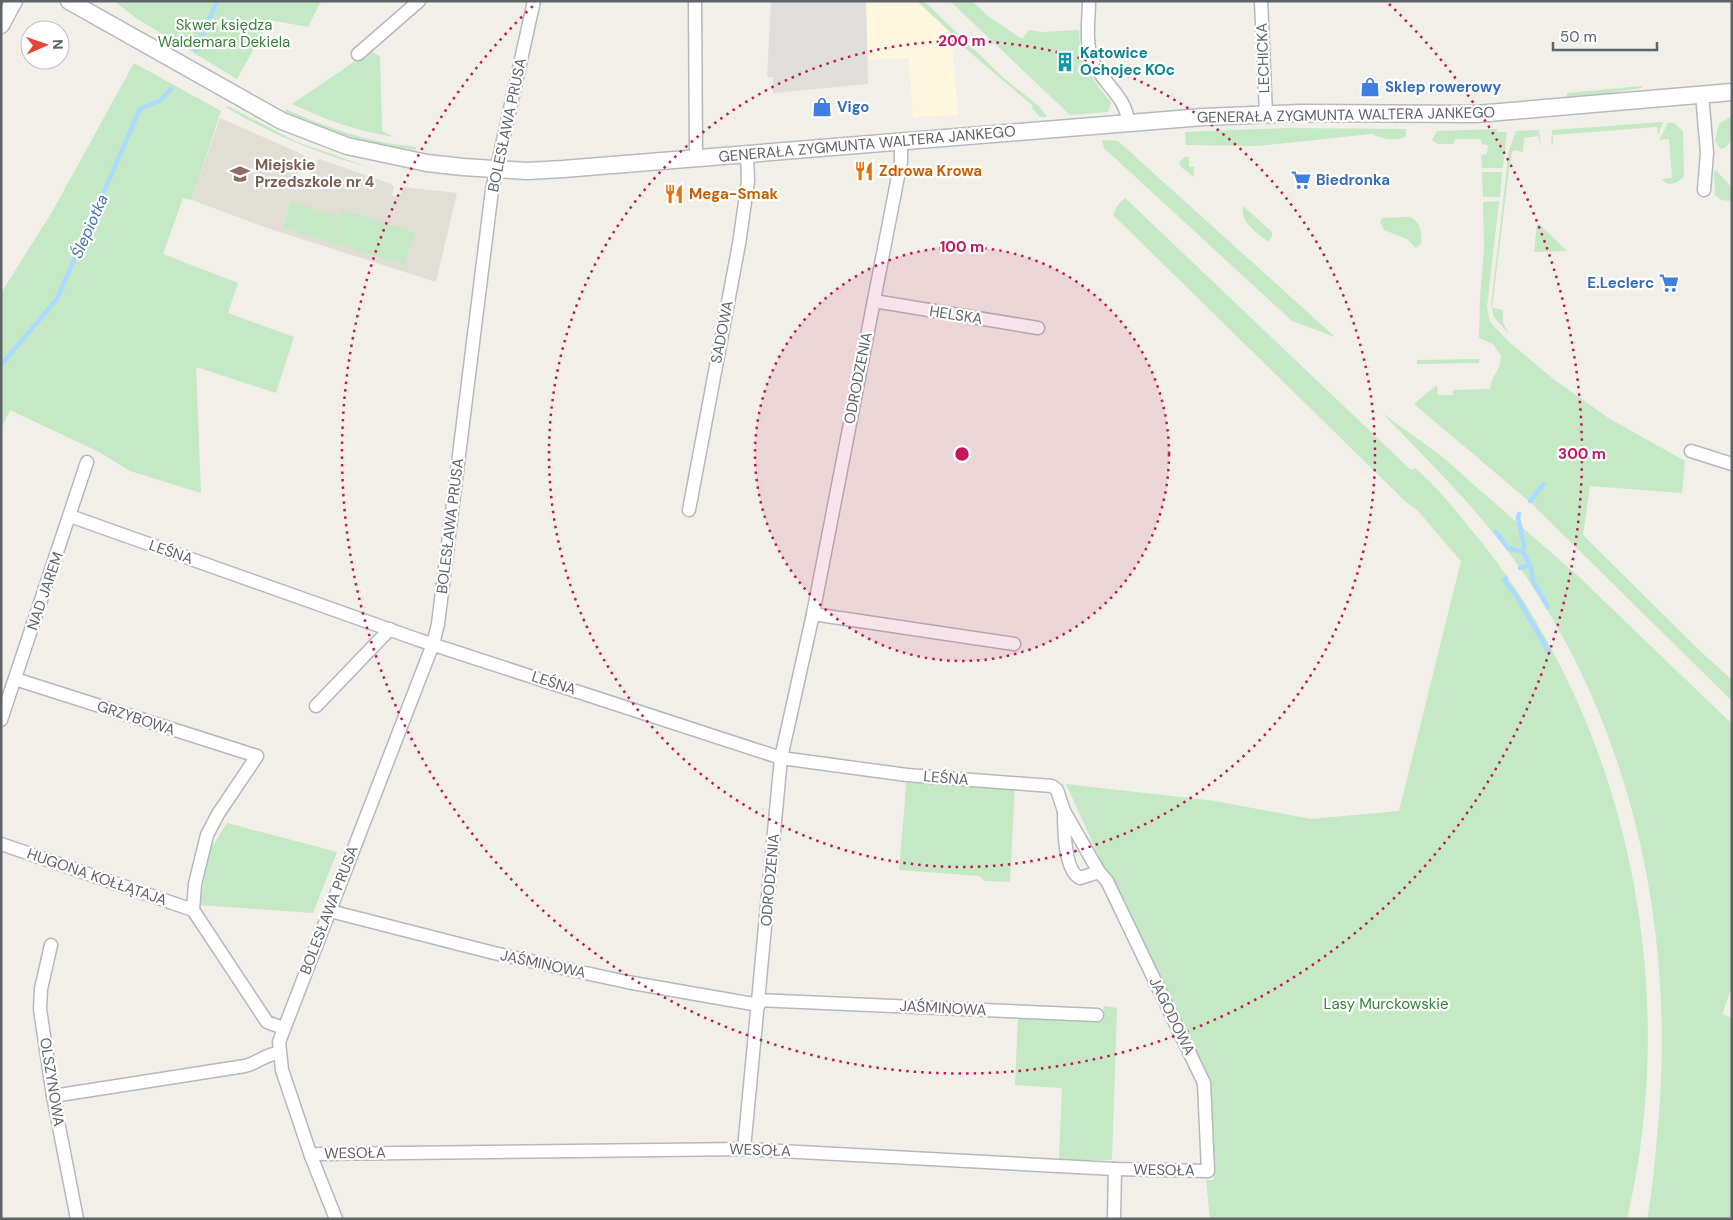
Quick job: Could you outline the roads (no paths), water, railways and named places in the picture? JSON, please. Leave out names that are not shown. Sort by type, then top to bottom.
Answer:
[{"type":"street","points":[[1,24],[14,1]]},
{"type":"street","name":"GENERAŁA ZYGMUNTA WALTERA JANKEGO","points":[[69,1],[254,106],[306,132],[347,146],[418,161],[498,170],[563,169],[1128,122],[1266,114],[1476,114],[1732,92]]},
{"type":"street","points":[[358,54],[419,1]]},
{"type":"street","name":"BOLESŁAWA PRUSA","points":[[336,1219],[311,1156],[282,1070],[278,1052],[283,1028],[433,644],[438,624],[492,190],[498,170],[534,1]]},
{"type":"street","points":[[695,1],[696,158]]},
{"type":"street","points":[[1089,1],[1089,38],[1092,59],[1106,82],[1124,103],[1128,122]]},
{"type":"street","name":"LECHICKA","points":[[1261,1],[1266,114]]},
{"type":"street","points":[[1702,94],[1707,153],[1704,190]]},
{"type":"street","name":"ODRODZENIA","points":[[744,1149],[781,758],[813,614],[874,302],[901,161],[901,141]]},
{"type":"street","name":"SADOWA","points":[[688,510],[739,244],[748,181],[747,154]]},
{"type":"street","name":"HELSKA","points":[[874,302],[1038,328]]},
{"type":"street","points":[[1692,451],[1732,464]]},
{"type":"street","name":"NAD JAREM","points":[[1,720],[87,462]]},
{"type":"street","name":"LEŚNA","points":[[70,516],[433,644],[781,758],[907,775],[1052,786]]},
{"type":"street","points":[[813,614],[1014,644]]},
{"type":"street","points":[[316,706],[390,629]]},
{"type":"street","name":"GRZYBOWA","points":[[15,679],[257,756],[206,835],[195,884],[193,910]]},
{"type":"street","name":"JAGODOWA","points":[[1052,786],[1058,792],[1064,811],[1099,872],[1107,881],[1204,1083],[1208,1171]]},
{"type":"street","name":"JAGODOWA","points":[[1064,811],[1066,840],[1073,873],[1077,877],[1083,878],[1099,872]]},
{"type":"street","name":"HUGONA KOŁŁĄTAJA","points":[[1,844],[193,910]]},
{"type":"street","points":[[193,910],[267,1022],[283,1028]]},
{"type":"street","name":"JAŚMINOWA","points":[[330,911],[494,953],[627,982],[759,1002],[1097,1015]]},
{"type":"street","name":"OLSZYNOWA","points":[[51,945],[41,989],[40,1010],[53,1096],[77,1219]]},
{"type":"street","points":[[53,1096],[245,1066],[254,1064],[266,1055],[278,1052]]},
{"type":"street","name":"WESOŁA","points":[[311,1156],[318,1154],[744,1149],[1116,1169],[1208,1171]]},
{"type":"street","points":[[1114,1219],[1116,1169]]},
{"type":"waterway","name":"Ślepiotka","points":[[196,51],[217,1]]},
{"type":"waterway","name":"Ślepiotka","points":[[1,365],[57,299],[140,109],[161,100],[171,89]]},
{"type":"waterway","points":[[1530,501],[1544,484]]},
{"type":"waterway","points":[[1519,514],[1518,518],[1524,545],[1523,552],[1531,567],[1533,582],[1548,607]]},
{"type":"waterway","points":[[1496,532],[1508,548],[1523,552]]},
{"type":"waterway","points":[[1520,568],[1529,565]]},
{"type":"waterway","points":[[1506,578],[1504,580],[1517,597],[1549,652]]},
{"type":"place","name":"Katowice Ochojec KOc","points":[[1065,62]]},
{"type":"place","name":"Sklep rowerowy","points":[[1370,87]]},
{"type":"place","name":"Vigo","points":[[822,107]]},
{"type":"place","name":"Zdrowa Krowa","points":[[864,171]]},
{"type":"place","name":"Miejskie Przedszkole nr 4","points":[[240,174]]},
{"type":"place","name":"Biedronka","points":[[1301,180]]},
{"type":"place","name":"Mega-Smak","points":[[674,194]]},
{"type":"place","name":"E.Leclerc","points":[[1669,283]]},
{"type":"park label","name":"Skwer księdza Waldemara Dekiela","points":[[224,34]]},
{"type":"park label","name":"Lasy Murckowskie","points":[[1386,1004]]}]
